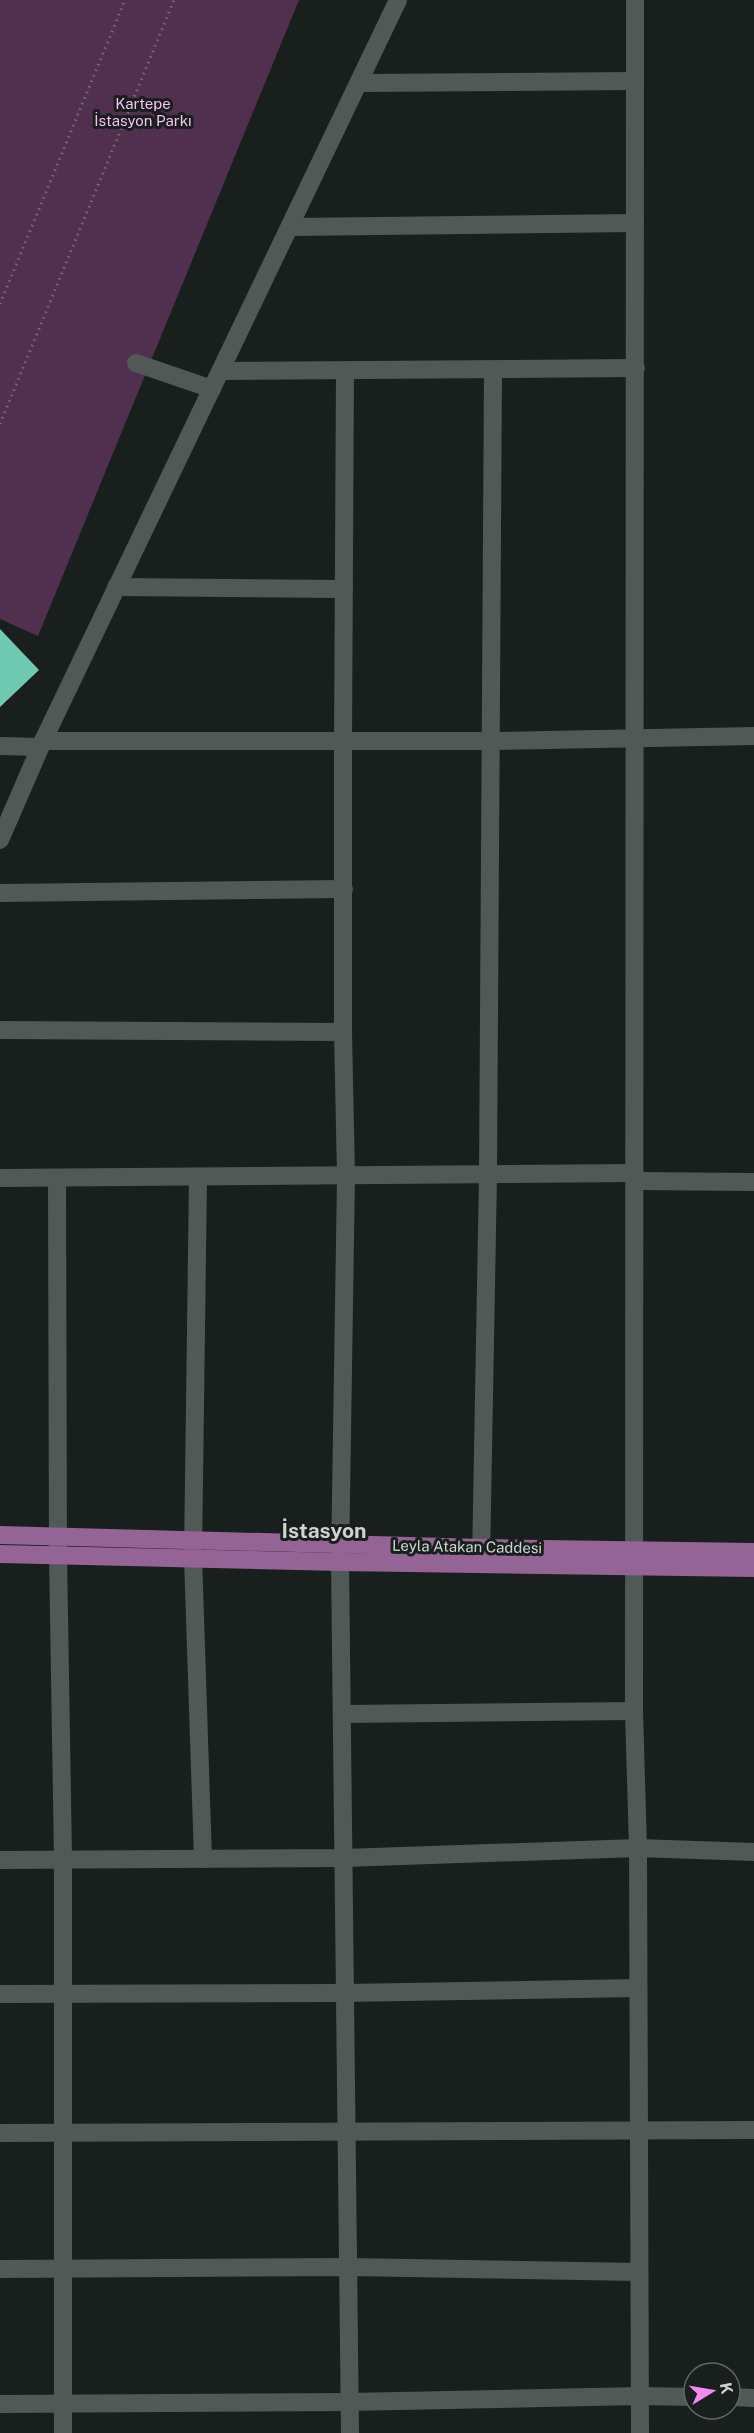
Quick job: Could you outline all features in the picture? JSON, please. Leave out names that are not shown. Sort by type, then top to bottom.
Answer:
[{"type":"main road","name":"Leyla Atakan Caddesi","points":[[0,1535],[58,1545],[341,1553],[636,1558],[754,1552]]},
{"type":"main road","name":"Leyla Atakan Caddesi","points":[[0,1554],[58,1545]]},
{"type":"main road","name":"Leyla Atakan Caddesi","points":[[636,1558],[754,1568]]},
{"type":"street","points":[[0,840],[42,744],[116,587],[291,227],[398,0]]},
{"type":"street","points":[[635,0],[636,1558],[634,1712],[638,1848],[640,2433]]},
{"type":"street","points":[[359,82],[635,81]]},
{"type":"street","points":[[291,227],[635,223]]},
{"type":"street","points":[[136,363],[212,389]]},
{"type":"street","points":[[222,370],[636,368]]},
{"type":"street","points":[[482,1556],[488,1175],[493,369]]},
{"type":"street","points":[[345,371],[343,1032],[346,1176],[341,1553],[350,2433]]},
{"type":"street","points":[[116,587],[344,589]]},
{"type":"street","points":[[0,746],[754,736]]},
{"type":"street","points":[[0,893],[344,889]]},
{"type":"street","points":[[0,1030],[343,1032]]},
{"type":"street","points":[[0,1178],[488,1175],[635,1177],[754,1182]]},
{"type":"street","points":[[198,1177],[194,1548],[203,1859]]},
{"type":"street","points":[[57,1178],[65,2269],[63,2433]]},
{"type":"street","points":[[343,1714],[634,1712]]},
{"type":"street","points":[[0,1860],[344,1858],[638,1848],[754,1852]]},
{"type":"street","points":[[0,1994],[345,1993],[637,1988]]},
{"type":"street","points":[[0,2133],[754,2130]]},
{"type":"street","points":[[0,2269],[348,2267],[638,2272]]},
{"type":"street","points":[[0,2404],[682,2397]]},
{"type":"path","points":[[0,304],[125,0]]},
{"type":"path","points":[[0,424],[174,0]]},
{"type":"green space","name":"Kartepe İstasyon Parkı","points":[[0,0],[299,0],[38,636],[0,619]]},
{"type":"building","points":[[0,629],[39,670],[0,707]]},
{"type":"district","name":"İstasyon","points":[[324,1531]]}]
